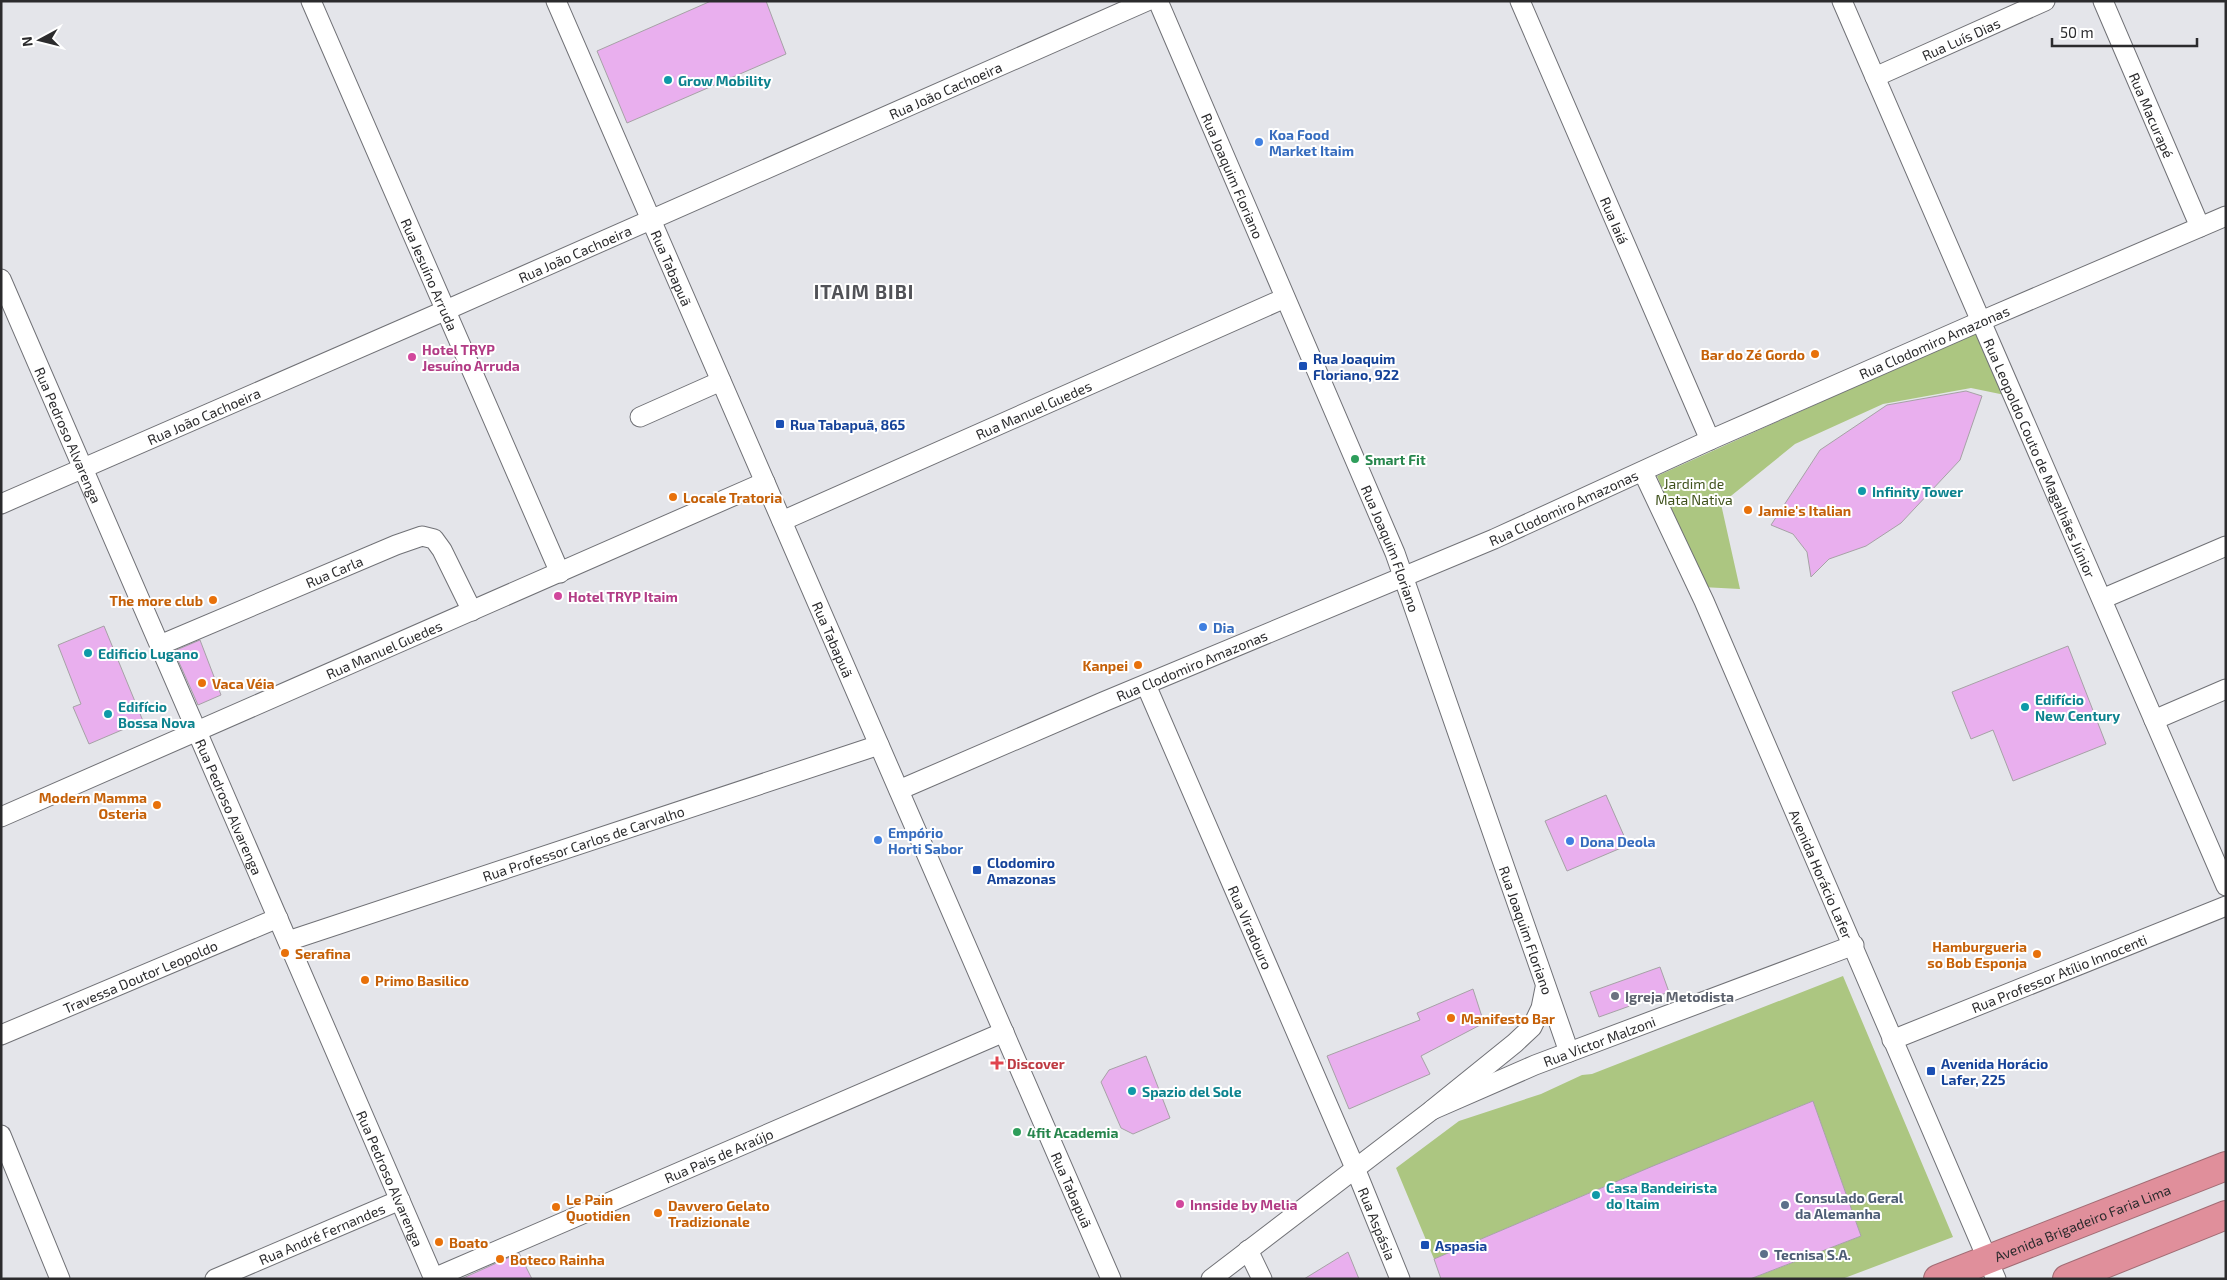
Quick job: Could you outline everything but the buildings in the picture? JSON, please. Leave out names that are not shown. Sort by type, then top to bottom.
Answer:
[{"type":"highway","name":"Avenida Brigadeiro Faria Lima","points":[[1938,1279],[1991,1269],[2226,1166]]},
{"type":"highway","points":[[2067,1279],[2226,1215]]},
{"type":"street","name":"Rua Jesuíno Arruda","points":[[311,1],[444,311],[560,574]]},
{"type":"street","name":"Rua Tabapuã","points":[[556,1],[1111,1279]]},
{"type":"street","name":"Rua João Cachoeira","points":[[1,504],[1147,1]]},
{"type":"street","name":"Rua Joaquim Floriano","points":[[1158,1],[1404,576],[1545,988],[1569,1052]]},
{"type":"street","name":"Rua Iaiá","points":[[1520,1],[1710,440]]},
{"type":"street","name":"Rua Leopoldo Couto de Magalhães Júnior","points":[[1842,1],[2226,886]]},
{"type":"street","name":"Rua Luís Dias","points":[[1875,76],[2045,1]]},
{"type":"street","name":"Rua Macurapé","points":[[2103,1],[2200,227]]},
{"type":"street","name":"Rua Clodomiro Amazonas","points":[[899,790],[1494,539],[1710,440],[2226,216]]},
{"type":"street","name":"Rua Pedroso Alvarenga","points":[[1,279],[434,1279]]},
{"type":"street","name":"Rua Manuel Guedes","points":[[782,521],[1285,298]]},
{"type":"street","points":[[640,417],[721,382]]},
{"type":"street","name":"Avenida Horácio Lafer","points":[[1643,472],[1704,601],[1854,945],[1892,1040],[1991,1269]]},
{"type":"street","name":"Rua Manuel Guedes","points":[[1,817],[197,730],[560,574],[765,482]]},
{"type":"street","name":"Rua Carla","points":[[160,645],[396,545],[422,536],[434,539],[442,550],[472,611]]},
{"type":"street","points":[[2102,599],[2226,546]]},
{"type":"street","name":"Rua Viradouro","points":[[1146,685],[1355,1168]]},
{"type":"street","points":[[2154,720],[2226,689]]},
{"type":"street","name":"Rua Professor Carlos de Carvalho","points":[[288,941],[879,745]]},
{"type":"street","name":"Rua Professor Atílio Innocenti","points":[[1892,1040],[2226,906]]},
{"type":"street","name":"Travessa Doutor Leopoldo","points":[[1,1034],[278,918]]},
{"type":"street","name":"Rua Victor Malzoni","points":[[1432,1110],[1569,1052],[1854,945]]},
{"type":"street","name":"Rua Victor Malzoni","points":[[1211,1279],[1432,1110],[1532,1027],[1541,1008],[1545,988]]},
{"type":"street","name":"Rua Pais de Araújo","points":[[434,1279],[1004,1032]]},
{"type":"street","points":[[1,1135],[5,1156],[60,1279]]},
{"type":"street","name":"Rua Aspásia","points":[[1355,1168],[1400,1279]]},
{"type":"street","name":"Rua André Fernandes","points":[[215,1279],[400,1200]]},
{"type":"street","points":[[1248,1250],[1262,1279]]},
{"type":"green space","name":"Jardim de Mata Nativa","points":[[1976,332],[2005,395],[1971,388],[1883,404],[1795,444],[1721,504],[1740,589],[1702,587],[1657,476]]},
{"type":"green space","points":[[1843,976],[1953,1237],[1842,1279],[1750,1279],[1861,1236],[1813,1101],[1434,1259],[1396,1168],[1459,1121],[1541,1094],[1582,1075],[1592,1074]]},
{"type":"place","name":"Grow Mobility","points":[[668,80]]},
{"type":"place","name":"Koa Food Market Itaim","points":[[1259,142]]},
{"type":"place","name":"Bar do Zé Gordo","points":[[1815,354]]},
{"type":"place","name":"Hotel TRYP Jesuíno Arruda","points":[[412,357]]},
{"type":"place","name":"Rua Joaquim Floriano, 922","points":[[1303,366]]},
{"type":"place","name":"Rua Tabapuã, 865","points":[[780,424]]},
{"type":"place","name":"Smart Fit","points":[[1355,459]]},
{"type":"place","name":"Infinity Tower","points":[[1862,491]]},
{"type":"place","name":"Locale Tratoria","points":[[673,497]]},
{"type":"place","name":"Jamie's Italian","points":[[1748,510]]},
{"type":"place","name":"Hotel TRYP Itaim","points":[[558,596]]},
{"type":"place","name":"The more club","points":[[213,600]]},
{"type":"place","name":"Dia","points":[[1203,627]]},
{"type":"place","name":"Edificio Lugano","points":[[88,653]]},
{"type":"place","name":"Kanpei","points":[[1138,665]]},
{"type":"place","name":"Vaca Véia","points":[[202,683]]},
{"type":"place","name":"Edifício New Century","points":[[2025,707]]},
{"type":"place","name":"Edifício Bossa Nova","points":[[108,714]]},
{"type":"place","name":"Modern Mamma Osteria","points":[[157,805]]},
{"type":"place","name":"Empório Horti Sabor","points":[[878,840]]},
{"type":"place","name":"Dona Deola","points":[[1570,841]]},
{"type":"place","name":"Clodomiro Amazonas","points":[[977,870]]},
{"type":"place","name":"Serafina","points":[[285,953]]},
{"type":"place","name":"Hamburgueria so Bob Esponja","points":[[2037,954]]},
{"type":"place","name":"Primo Basilico","points":[[365,980]]},
{"type":"place","name":"Igreja Metodista","points":[[1615,996]]},
{"type":"place","name":"Manifesto Bar","points":[[1451,1018]]},
{"type":"place","name":"Discover","points":[[997,1063]]},
{"type":"place","name":"Avenida Horácio Lafer, 225","points":[[1931,1071]]},
{"type":"place","name":"Spazio del Sole","points":[[1132,1091]]},
{"type":"place","name":"4fit Academia","points":[[1017,1132]]},
{"type":"place","name":"Casa Bandeirista do Itaim","points":[[1596,1195]]},
{"type":"place","name":"Innside by Melia","points":[[1180,1204]]},
{"type":"place","name":"Consulado Geral da Alemanha","points":[[1785,1205]]},
{"type":"place","name":"Le Pain Quotidien","points":[[556,1207]]},
{"type":"place","name":"Davvero Gelato Tradizionale","points":[[658,1213]]},
{"type":"place","name":"Boato","points":[[439,1242]]},
{"type":"place","name":"Aspasia","points":[[1425,1245]]},
{"type":"place","name":"Tecnisa S.A.","points":[[1764,1254]]},
{"type":"place","name":"Boteco Rainha","points":[[500,1259]]},
{"type":"district","name":"ITAIM BIBI","points":[[864,291]]}]
